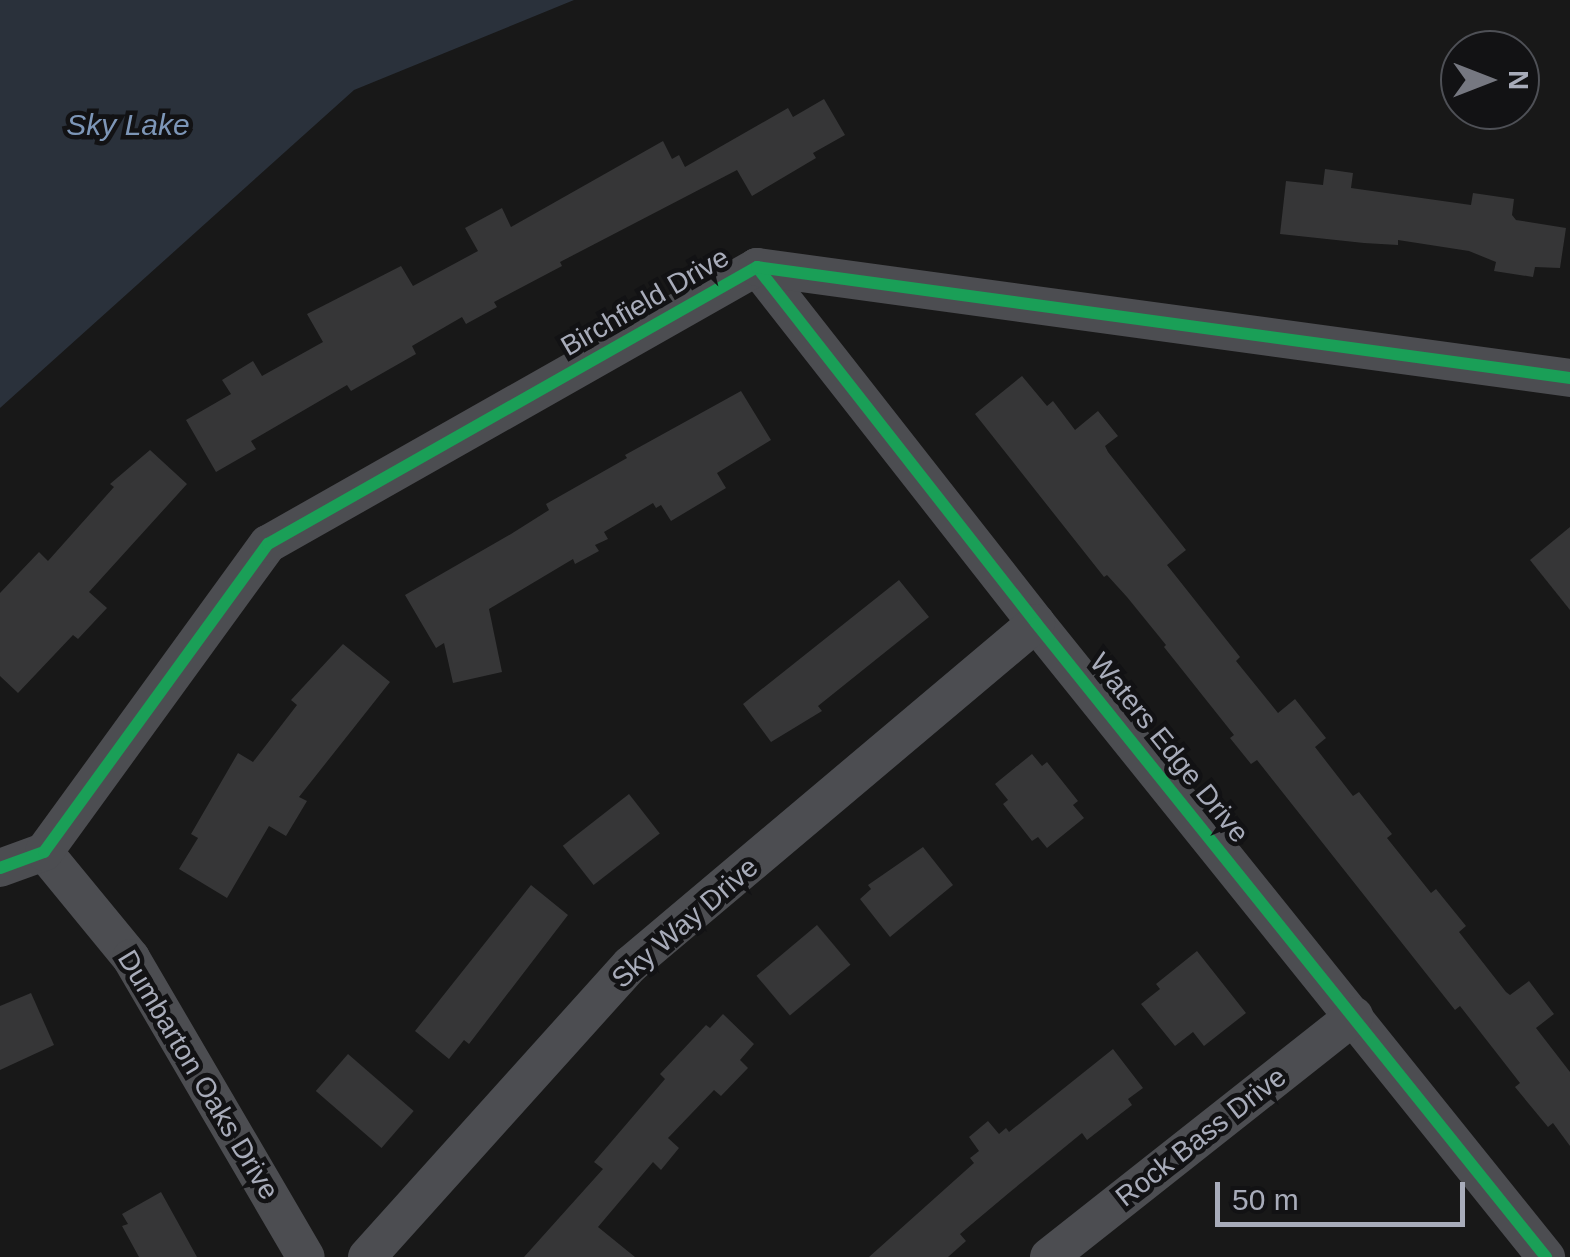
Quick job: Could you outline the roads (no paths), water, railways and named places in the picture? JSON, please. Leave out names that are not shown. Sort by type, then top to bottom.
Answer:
[{"type":"street","name":"Birchfield Drive","points":[[44,852],[268,544],[757,267],[1570,378]]},
{"type":"street","name":"Waters Edge Drive","points":[[757,267],[1036,624],[1546,1257]]},
{"type":"street","name":"Sky Way Drive","points":[[367,1257],[630,966],[1036,624]]},
{"type":"street","points":[[0,868],[44,852]]},
{"type":"street","name":"Dumbarton Oaks Drive","points":[[44,852],[131,958],[306,1257]]},
{"type":"street","name":"Rock Bass Drive","points":[[1049,1257],[1354,1016]]},
{"type":"water","name":"Sky Lake","points":[[0,0],[574,0],[354,90],[0,408]]}]
